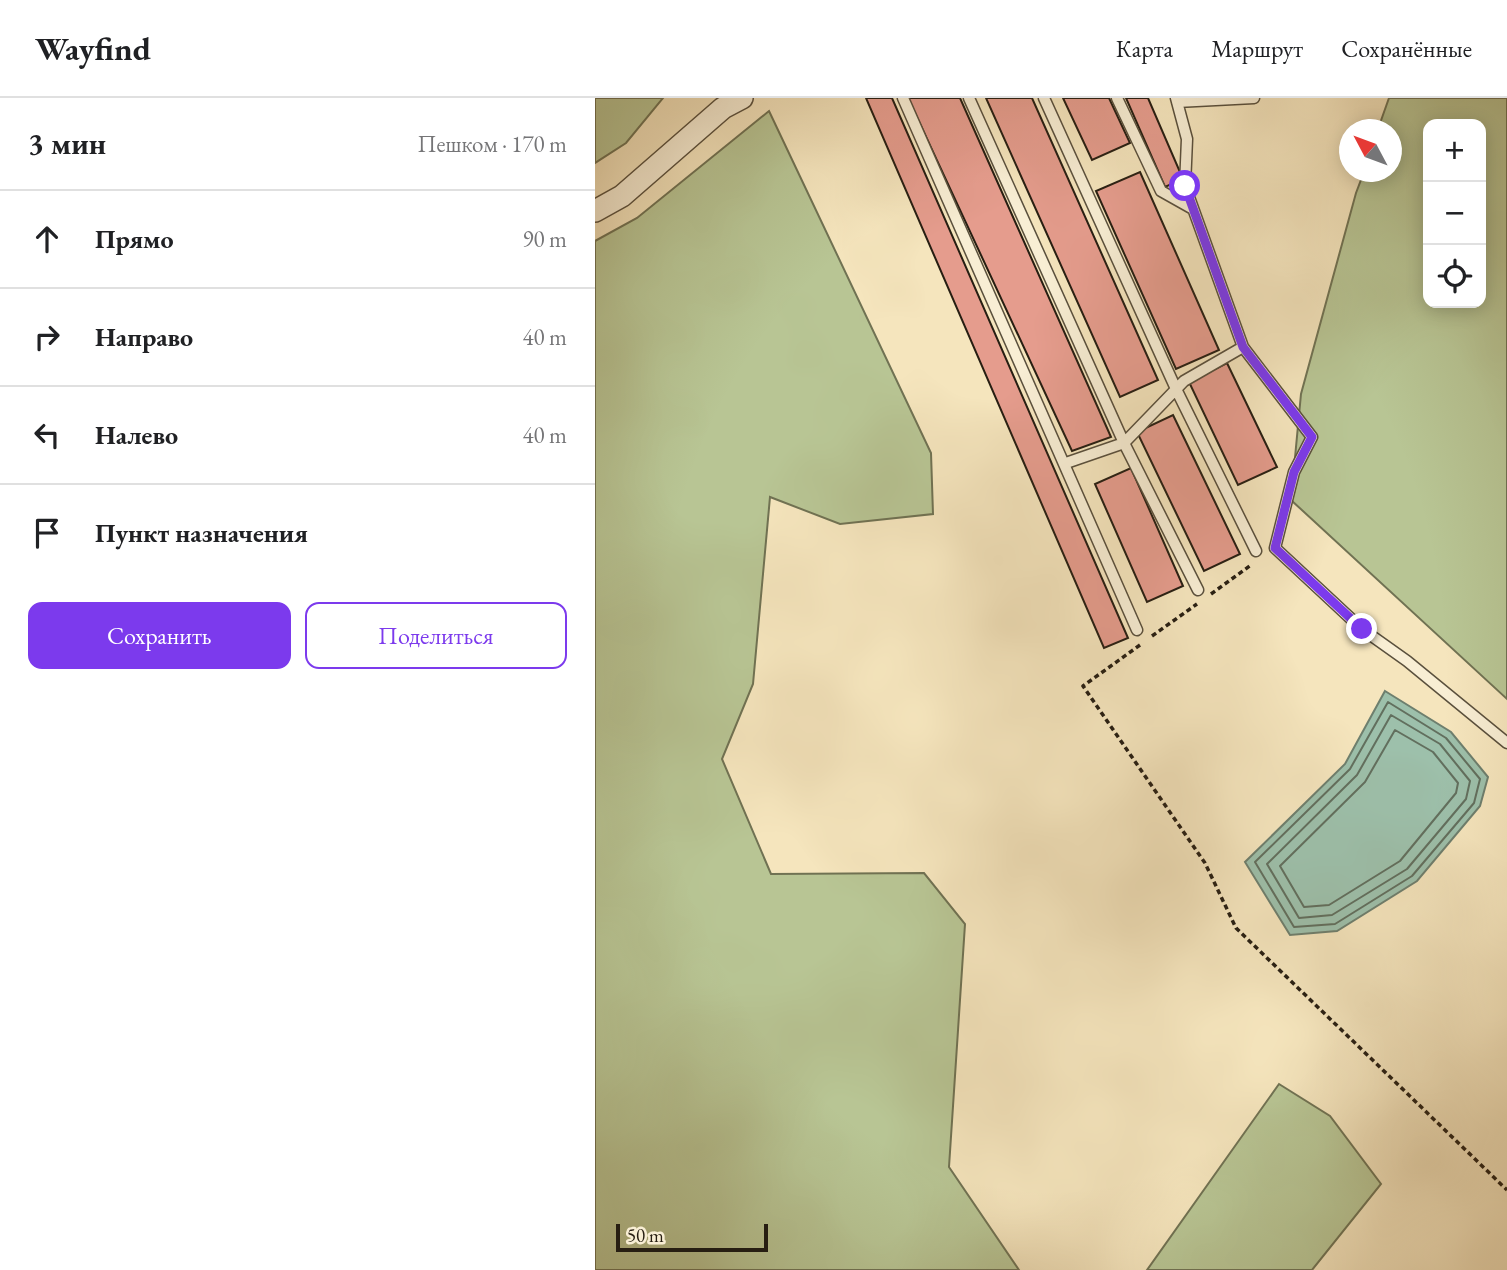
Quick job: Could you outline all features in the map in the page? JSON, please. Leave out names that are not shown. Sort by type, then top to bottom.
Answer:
[{"type":"street","points":[[595,211],[622,196],[723,108],[742,98]]},
{"type":"lane","points":[[903,98],[1066,463],[1137,630]]},
{"type":"lane","points":[[969,98],[1124,443],[1198,590]]},
{"type":"lane","points":[[1044,98],[1176,389],[1256,551]]},
{"type":"lane","points":[[1117,98],[1161,191],[1193,209]]},
{"type":"lane","points":[[1254,98],[1177,100],[1187,139],[1185,186],[1243,347],[1312,437],[1294,472],[1275,548],[1362,629],[1407,661],[1507,743]]},
{"type":"lane","points":[[1066,463],[1124,443],[1184,381],[1243,347]]},
{"type":"path","points":[[1275,548],[1083,685],[1205,863],[1236,928],[1507,1190]]},
{"type":"shaded area","points":[[595,98],[663,98],[626,143],[595,163]]},
{"type":"shaded area","points":[[1389,98],[1507,98],[1507,699],[1291,500],[1301,394],[1360,182],[1402,182],[1402,119],[1382,119]]},
{"type":"shaded area","points":[[769,111],[931,453],[933,514],[840,524],[770,497],[753,684],[722,759],[771,874],[924,873],[965,924],[949,1167],[1019,1270],[595,1270],[595,241],[637,218]]},
{"type":"shaded area","points":[[1279,1084],[1330,1116],[1381,1184],[1312,1270],[1147,1270]]},
{"type":"water","points":[[1385,691],[1451,732],[1488,777],[1480,806],[1417,881],[1337,931],[1290,935],[1245,862],[1345,764]]},
{"type":"building","points":[[866,98],[892,98],[1128,638],[1104,648]]},
{"type":"building","points":[[908,98],[960,98],[1111,437],[1072,451]]},
{"type":"building","points":[[986,98],[1032,98],[1158,380],[1120,397]]},
{"type":"building","points":[[1063,98],[1109,98],[1130,143],[1092,160]]},
{"type":"building","points":[[1126,98],[1148,98],[1183,179],[1165,187]]},
{"type":"building","points":[[1140,172],[1219,350],[1176,369],[1096,191]]},
{"type":"building","points":[[1227,363],[1277,467],[1238,485],[1189,382]]},
{"type":"building","points":[[1173,415],[1240,554],[1204,571],[1137,432]]},
{"type":"building","points":[[1131,468],[1183,586],[1147,602],[1095,484]]},
{"type":"route","points":[[1185,186],[1243,347],[1278,389],[1312,437],[1294,472],[1275,548],[1362,629]]}]
